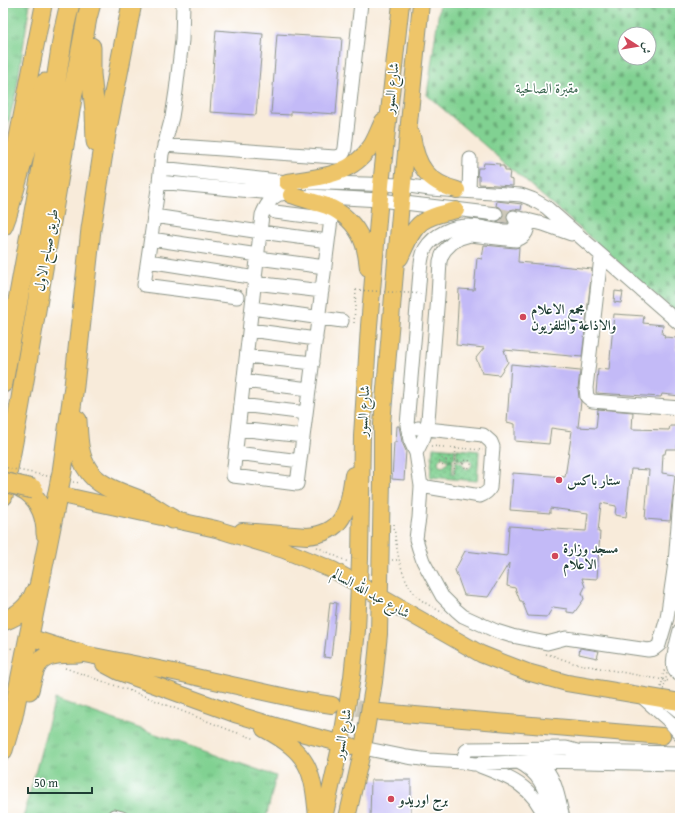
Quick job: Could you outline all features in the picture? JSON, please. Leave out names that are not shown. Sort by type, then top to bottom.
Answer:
[{"type":"highway","name":"طريق صباح الاول","points":[[3,383],[45,151],[64,29],[70,3]]},
{"type":"highway","name":"طريق صباح الاول","points":[[18,490],[22,389],[87,18],[91,3]]},
{"type":"highway","points":[[92,230],[97,137],[91,74],[94,3]]},
{"type":"highway","points":[[3,750],[13,716],[46,548],[55,486],[65,448],[74,386],[92,230],[106,134],[132,3]]},
{"type":"highway","points":[[3,226],[47,78],[64,29]]},
{"type":"highway","points":[[74,386],[78,441],[82,457],[88,471],[106,486],[146,503],[172,520]]},
{"type":"highway","points":[[18,490],[55,486]]},
{"type":"highway","points":[[18,490],[39,506],[44,516],[46,526],[46,548]]},
{"type":"highway","points":[[27,645],[4,630],[13,617],[29,604],[34,596],[41,575]]},
{"type":"highway","points":[[13,716],[27,698],[35,668],[41,660],[53,654],[86,654]]},
{"type":"main road","points":[[3,205],[44,3]]},
{"type":"main road","name":"شارع السور","points":[[324,818],[341,743],[355,654],[360,586],[363,416],[380,193],[401,3]]},
{"type":"main road","name":"شارع السور","points":[[347,818],[363,748],[374,682],[379,634],[382,424],[401,202],[421,3]]},
{"type":"main road","points":[[286,190],[315,178],[343,171],[352,166],[372,145],[389,106]]},
{"type":"main road","points":[[409,119],[414,148],[421,167],[437,182],[448,188],[463,191]]},
{"type":"main road","points":[[286,190],[339,212],[355,228],[363,241],[372,296]]},
{"type":"main road","points":[[396,268],[410,239],[417,227],[422,222],[434,216],[456,210]]},
{"type":"main road","points":[[216,529],[272,532],[307,536],[322,533],[334,527],[343,517],[349,503],[363,416]]},
{"type":"main road","name":"شارع عبد الله السالم","points":[[55,486],[172,520],[216,529],[284,550],[333,570],[481,654],[527,672],[568,683],[680,702]]},
{"type":"main road","points":[[27,645],[86,654],[169,670],[300,700],[332,705]]},
{"type":"main road","points":[[86,654],[112,669],[236,714],[363,748]]},
{"type":"main road","points":[[380,712],[662,736]]},
{"type":"main road","points":[[236,714],[286,742],[302,757],[312,776],[315,789],[317,818]]},
{"type":"street","points":[[183,3],[182,40],[176,92],[172,117],[164,145],[144,285],[237,297]]},
{"type":"street","points":[[164,145],[335,157],[341,156],[345,148],[361,3]]},
{"type":"street","points":[[419,23],[424,10],[430,3]]},
{"type":"street","points":[[463,191],[470,159]]},
{"type":"street","points":[[161,168],[286,190]]},
{"type":"street","points":[[159,182],[250,191],[286,190],[380,193],[403,185],[463,191],[521,194],[532,199],[550,211],[601,257],[680,324]]},
{"type":"street","points":[[269,213],[265,208],[268,202],[286,190]]},
{"type":"street","points":[[250,191],[269,213],[331,219],[297,484],[233,476],[260,232],[269,213]]},
{"type":"street","points":[[380,193],[401,202],[490,214],[489,192]]},
{"type":"street","points":[[543,224],[550,220],[550,211]]},
{"type":"street","points":[[154,216],[328,241]]},
{"type":"street","points":[[517,218],[543,224],[578,237]]},
{"type":"street","points":[[418,449],[410,440],[407,425],[422,255],[430,242],[447,231],[458,227],[470,226],[510,231],[516,226],[517,218]]},
{"type":"street","points":[[517,218],[528,225],[527,232],[519,239],[516,240],[470,235],[460,238],[452,243],[445,250],[440,262],[429,413],[427,429],[418,449],[421,486],[416,539],[423,561],[442,596],[463,616],[496,631],[512,636],[547,643],[566,638],[648,650],[654,649],[659,645],[667,618],[675,563],[680,500]]},
{"type":"street","points":[[151,239],[325,267]]},
{"type":"street","points":[[601,257],[586,388],[587,397],[592,401],[680,408]]},
{"type":"street","points":[[148,261],[322,291]]},
{"type":"street","points":[[252,308],[348,322]]},
{"type":"street","points":[[250,330],[316,339]]},
{"type":"street","points":[[247,356],[312,363]]},
{"type":"street","points":[[244,381],[309,389]]},
{"type":"street","points":[[241,405],[306,413]]},
{"type":"street","points":[[407,425],[417,428],[483,435],[492,442],[493,451],[490,488],[485,494],[480,496],[421,486]]},
{"type":"street","points":[[239,429],[303,436]]},
{"type":"street","points":[[236,453],[300,461]]},
{"type":"street","points":[[680,630],[673,661],[673,668],[676,673],[680,675]]},
{"type":"street","points":[[641,696],[668,720],[680,734]]},
{"type":"street","points":[[664,699],[680,712]]},
{"type":"street","points":[[363,748],[422,759],[468,763],[539,761],[680,764]]},
{"type":"street","points":[[468,763],[466,752],[469,748],[566,748],[577,751],[680,753]]},
{"type":"street","points":[[539,761],[547,769],[553,779],[562,818]]},
{"type":"street","points":[[518,762],[529,768],[542,783],[554,818]]},
{"type":"street","points":[[468,763],[503,775],[519,784],[532,796],[540,807],[545,818]]},
{"type":"path","points":[[348,322],[356,290],[424,294]]},
{"type":"path","points":[[418,449],[456,448],[493,451]]},
{"type":"path","points":[[454,473],[456,448]]},
{"type":"path","points":[[446,461],[455,460],[464,463]]},
{"type":"path","points":[[3,467],[55,486]]},
{"type":"path","points":[[316,547],[348,562]]},
{"type":"path","points":[[390,560],[400,560]]},
{"type":"path","points":[[4,630],[27,645]]},
{"type":"path","points":[[64,668],[139,694],[261,741]]},
{"type":"path","points":[[664,672],[667,673],[666,680],[664,689],[661,688],[664,672]]},
{"type":"green space","points":[[3,3],[30,3],[16,93],[3,144]]},
{"type":"green space","name":"مقبرة الصالحية","points":[[440,3],[680,3],[680,316],[427,95]]},
{"type":"green space","points":[[433,447],[455,449],[454,459],[447,460],[443,457],[438,461],[439,466],[443,467],[447,464],[447,462],[453,461],[452,474],[454,474],[456,461],[463,464],[463,467],[467,469],[471,467],[472,464],[469,460],[464,461],[456,459],[457,449],[479,451],[477,481],[430,477]]},
{"type":"green space","points":[[55,699],[276,776],[266,818],[23,818]]},
{"type":"building","points":[[216,30],[263,34],[256,115],[210,112]]},
{"type":"building","points":[[277,34],[342,38],[336,114],[291,111],[291,115],[271,114]]},
{"type":"building","points":[[484,163],[500,164],[499,166],[504,166],[505,171],[510,171],[509,179],[513,180],[513,186],[479,184],[479,176],[477,176],[478,168],[483,168]]},
{"type":"building","points":[[497,201],[522,204],[521,210],[514,209],[507,213],[506,216],[508,223],[496,222],[502,219],[504,215],[501,208],[496,206]]},
{"type":"building","name":"مجمع الاعلام والاذاعة والتلفزيون","points":[[484,245],[515,248],[519,247],[518,262],[592,269],[582,357],[504,350],[508,362],[499,375],[482,373],[476,358],[484,348],[456,345],[459,289],[474,290],[477,258],[482,259]]},
{"type":"building","points":[[615,291],[623,292],[621,303],[614,302]]},
{"type":"building","points":[[614,314],[644,316],[643,323],[663,325],[662,334],[665,335],[664,337],[677,338],[676,350],[680,350],[680,396],[662,394],[661,397],[596,393],[598,369],[609,370]]},
{"type":"building","points":[[511,364],[580,371],[578,389],[579,398],[581,401],[578,427],[596,428],[598,409],[633,412],[632,429],[669,430],[670,426],[679,426],[677,449],[666,449],[665,454],[663,454],[662,473],[675,475],[670,521],[645,519],[649,470],[631,469],[626,517],[615,515],[616,506],[601,503],[598,532],[600,532],[597,579],[582,578],[585,587],[582,593],[584,599],[574,613],[567,612],[567,609],[553,607],[547,617],[528,616],[515,588],[507,586],[509,563],[488,597],[464,595],[455,570],[465,551],[507,556],[509,526],[586,531],[588,513],[550,508],[550,513],[510,510],[513,473],[565,477],[572,431],[551,428],[549,444],[515,441],[515,424],[507,422]]},
{"type":"building","points":[[397,426],[399,426],[402,442],[406,451],[404,480],[392,479],[394,442],[396,442]]},
{"type":"building","points":[[330,602],[337,603],[331,658],[324,657]]},
{"type":"building","points":[[580,648],[599,651],[597,658],[579,654]]},
{"type":"building","name":"برج اوريدو","points":[[371,780],[411,780],[411,818],[370,818]]},
{"type":"tunnel","points":[[496,214],[512,217]]},
{"type":"tunnel","points":[[333,705],[380,712]]},
{"type":"place","name":"مجمع الاعلام والاذاعة والتلفزيون","points":[[523,317]]},
{"type":"place","name":"ستار باكس","points":[[559,480]]},
{"type":"place","name":"مسجد وزارة الاعلام","points":[[555,556]]},
{"type":"place","name":"برج اوريدو","points":[[391,799]]}]
